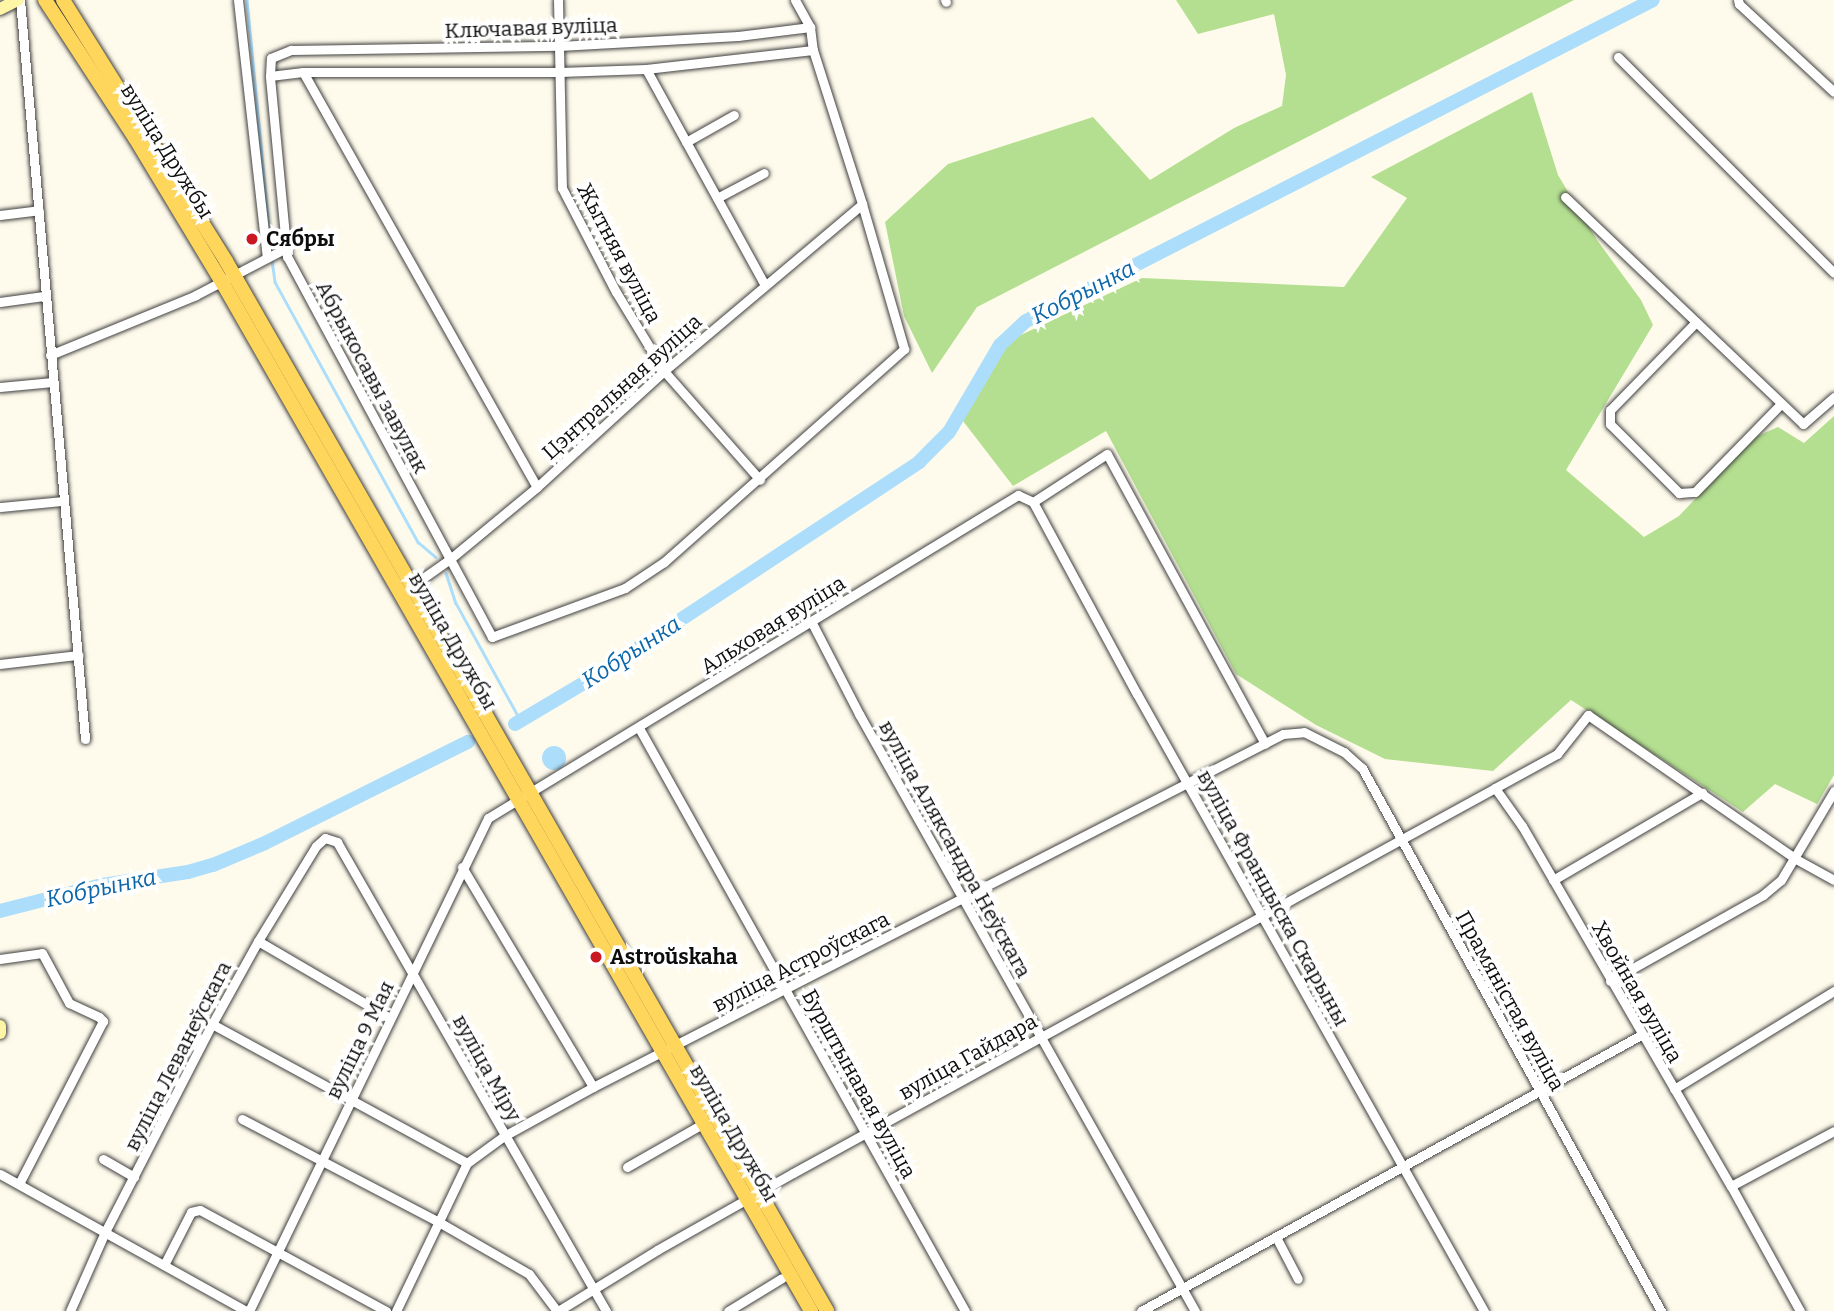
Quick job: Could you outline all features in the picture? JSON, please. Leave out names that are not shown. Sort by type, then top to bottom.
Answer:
[{"type":"main road","points":[[0,9],[19,0]]},
{"type":"main road","name":"вуліца Дружбы","points":[[45,0],[179,209],[228,279],[362,524],[407,589],[482,733],[575,869],[748,1201],[811,1311]]},
{"type":"main road","points":[[56,0],[94,51]]},
{"type":"main road","name":"вуліца Дружбы","points":[[63,0],[231,284],[274,347],[407,589],[526,796],[621,977],[669,1049]]},
{"type":"main road","points":[[0,1026],[0,1032]]},
{"type":"main road","points":[[710,1124],[749,1191],[762,1193]]},
{"type":"main road","name":"вуліца Дружбы","points":[[762,1193],[827,1311]]},
{"type":"main road","points":[[748,1201],[759,1203],[801,1266]]},
{"type":"street","points":[[19,0],[85,739]]},
{"type":"street","points":[[238,0],[267,257]]},
{"type":"street","name":"Жытняя вуліца","points":[[558,0],[562,188],[616,292],[664,370],[760,480]]},
{"type":"street","points":[[760,480],[904,349],[813,50],[810,27],[794,0]]},
{"type":"street","points":[[1738,0],[1739,4],[1834,92]]},
{"type":"street","name":"Ключавая вуліца","points":[[810,27],[738,36],[559,47],[291,50],[271,58],[270,76],[303,72],[559,72],[646,69],[813,50]]},
{"type":"street","points":[[1618,57],[1834,273]]},
{"type":"street","points":[[646,69],[764,284]]},
{"type":"street","points":[[303,72],[537,486]]},
{"type":"street","name":"Абрыкосавы завулак","points":[[270,76],[287,257],[492,637],[625,588],[664,562],[760,480]]},
{"type":"street","points":[[686,142],[734,115]]},
{"type":"street","points":[[717,198],[764,173]]},
{"type":"street","points":[[1565,197],[1803,424],[1834,397]]},
{"type":"street","name":"Цэнтральная вуліца","points":[[407,589],[450,559],[537,486],[664,370],[862,204]]},
{"type":"street","points":[[0,215],[39,209]]},
{"type":"street","points":[[50,355],[163,309],[286,248]]},
{"type":"street","points":[[0,302],[44,296]]},
{"type":"street","points":[[1696,321],[1610,410],[1610,425],[1679,493],[1695,492],[1781,404]]},
{"type":"street","points":[[0,387],[53,382]]},
{"type":"street","points":[[1033,502],[1107,454],[1265,744]]},
{"type":"street","name":"Альховая вуліца","points":[[526,796],[1018,495],[1033,502]]},
{"type":"street","points":[[0,507],[62,501]]},
{"type":"street","name":"вуліца Францыска Скарыны","points":[[1033,502],[1484,1311]]},
{"type":"street","name":"вуліца Аляксандра Неўскага","points":[[811,621],[859,714],[1195,1311]]},
{"type":"street","points":[[0,664],[78,655]]},
{"type":"street","points":[[1399,838],[1557,754],[1588,715],[1796,859],[1834,880]]},
{"type":"street","name":"Бурштынавая вуліца","points":[[639,728],[788,989],[865,1134],[965,1311]]},
{"type":"street","name":"вуліца Астроўскага","points":[[396,1311],[467,1163],[504,1136],[593,1087],[1189,785],[1283,734],[1304,732]]},
{"type":"street","name":"Прамяністая вуліца","points":[[1304,732],[1344,751],[1362,768],[1661,1311]]},
{"type":"street","name":"Хвойная вуліца","points":[[1495,788],[1522,826],[1731,1186],[1800,1311]]},
{"type":"street","points":[[1610,981],[1763,895],[1781,880],[1796,859],[1834,791]]},
{"type":"street","points":[[1553,880],[1702,793]]},
{"type":"street","name":"вуліца 9 Мая","points":[[248,1311],[488,818],[526,796]]},
{"type":"street","name":"вуліца Леванеўскага","points":[[70,1311],[105,1232],[258,941],[320,841],[331,838],[337,842]]},
{"type":"street","name":"вуліца Гайдара","points":[[557,1311],[592,1288],[865,1134],[1399,838]]},
{"type":"street","name":"вуліца Міру","points":[[337,842],[413,970],[504,1136],[606,1311]]},
{"type":"street","points":[[462,867],[593,1087]]},
{"type":"street","points":[[258,941],[390,1018]]},
{"type":"street","points":[[0,959],[42,953],[69,1003],[103,1021],[19,1184]]},
{"type":"street","points":[[1674,1089],[1834,991]]},
{"type":"street","points":[[212,1024],[467,1163]]},
{"type":"street","points":[[1141,1311],[1641,1035]]},
{"type":"street","points":[[242,1119],[437,1221],[529,1274],[557,1311]]},
{"type":"street","points":[[627,1167],[710,1124]]},
{"type":"street","points":[[1731,1186],[1834,1131]]},
{"type":"street","points":[[103,1159],[135,1177]]},
{"type":"street","points":[[0,1174],[248,1311]]},
{"type":"street","points":[[164,1265],[195,1209],[278,1250],[386,1311]]},
{"type":"street","points":[[1276,1237],[1298,1279]]},
{"type":"street","points":[[728,1311],[782,1278]]},
{"type":"green space","points":[[1176,0],[1574,0],[977,307],[932,373],[904,316],[885,222],[948,164],[1093,117],[1150,180],[1234,128],[1282,106],[1286,75],[1274,14],[1198,34]]},
{"type":"green space","points":[[1532,92],[1558,175],[1597,240],[1641,300],[1653,325],[1566,470],[1644,537],[1679,516],[1753,438],[1778,427],[1804,443],[1834,416],[1834,775],[1817,804],[1775,784],[1743,812],[1571,700],[1493,771],[1385,759],[1316,725],[1236,674],[1106,431],[1013,486],[963,421],[1008,341],[1142,278],[1344,287],[1407,198],[1371,177]]},
{"type":"water","points":[[554,746],[562,750],[566,758],[562,766],[554,770],[546,766],[542,758],[546,750]]},
{"type":"waterway","points":[[247,0],[270,240]]},
{"type":"waterway","name":"Кобрынка","points":[[515,724],[589,680],[919,462],[949,432],[1000,345],[1026,321],[1653,0]]},
{"type":"waterway","points":[[272,260],[275,282],[418,542],[436,557]]},
{"type":"waterway","points":[[446,573],[456,603],[521,721]]},
{"type":"waterway","name":"Кобрынка","points":[[0,911],[102,885],[188,872],[213,865],[265,843],[468,742]]},
{"type":"place","name":"Сябры","points":[[252,239]]},
{"type":"place","name":"Astroŭskaha","points":[[596,957]]}]
